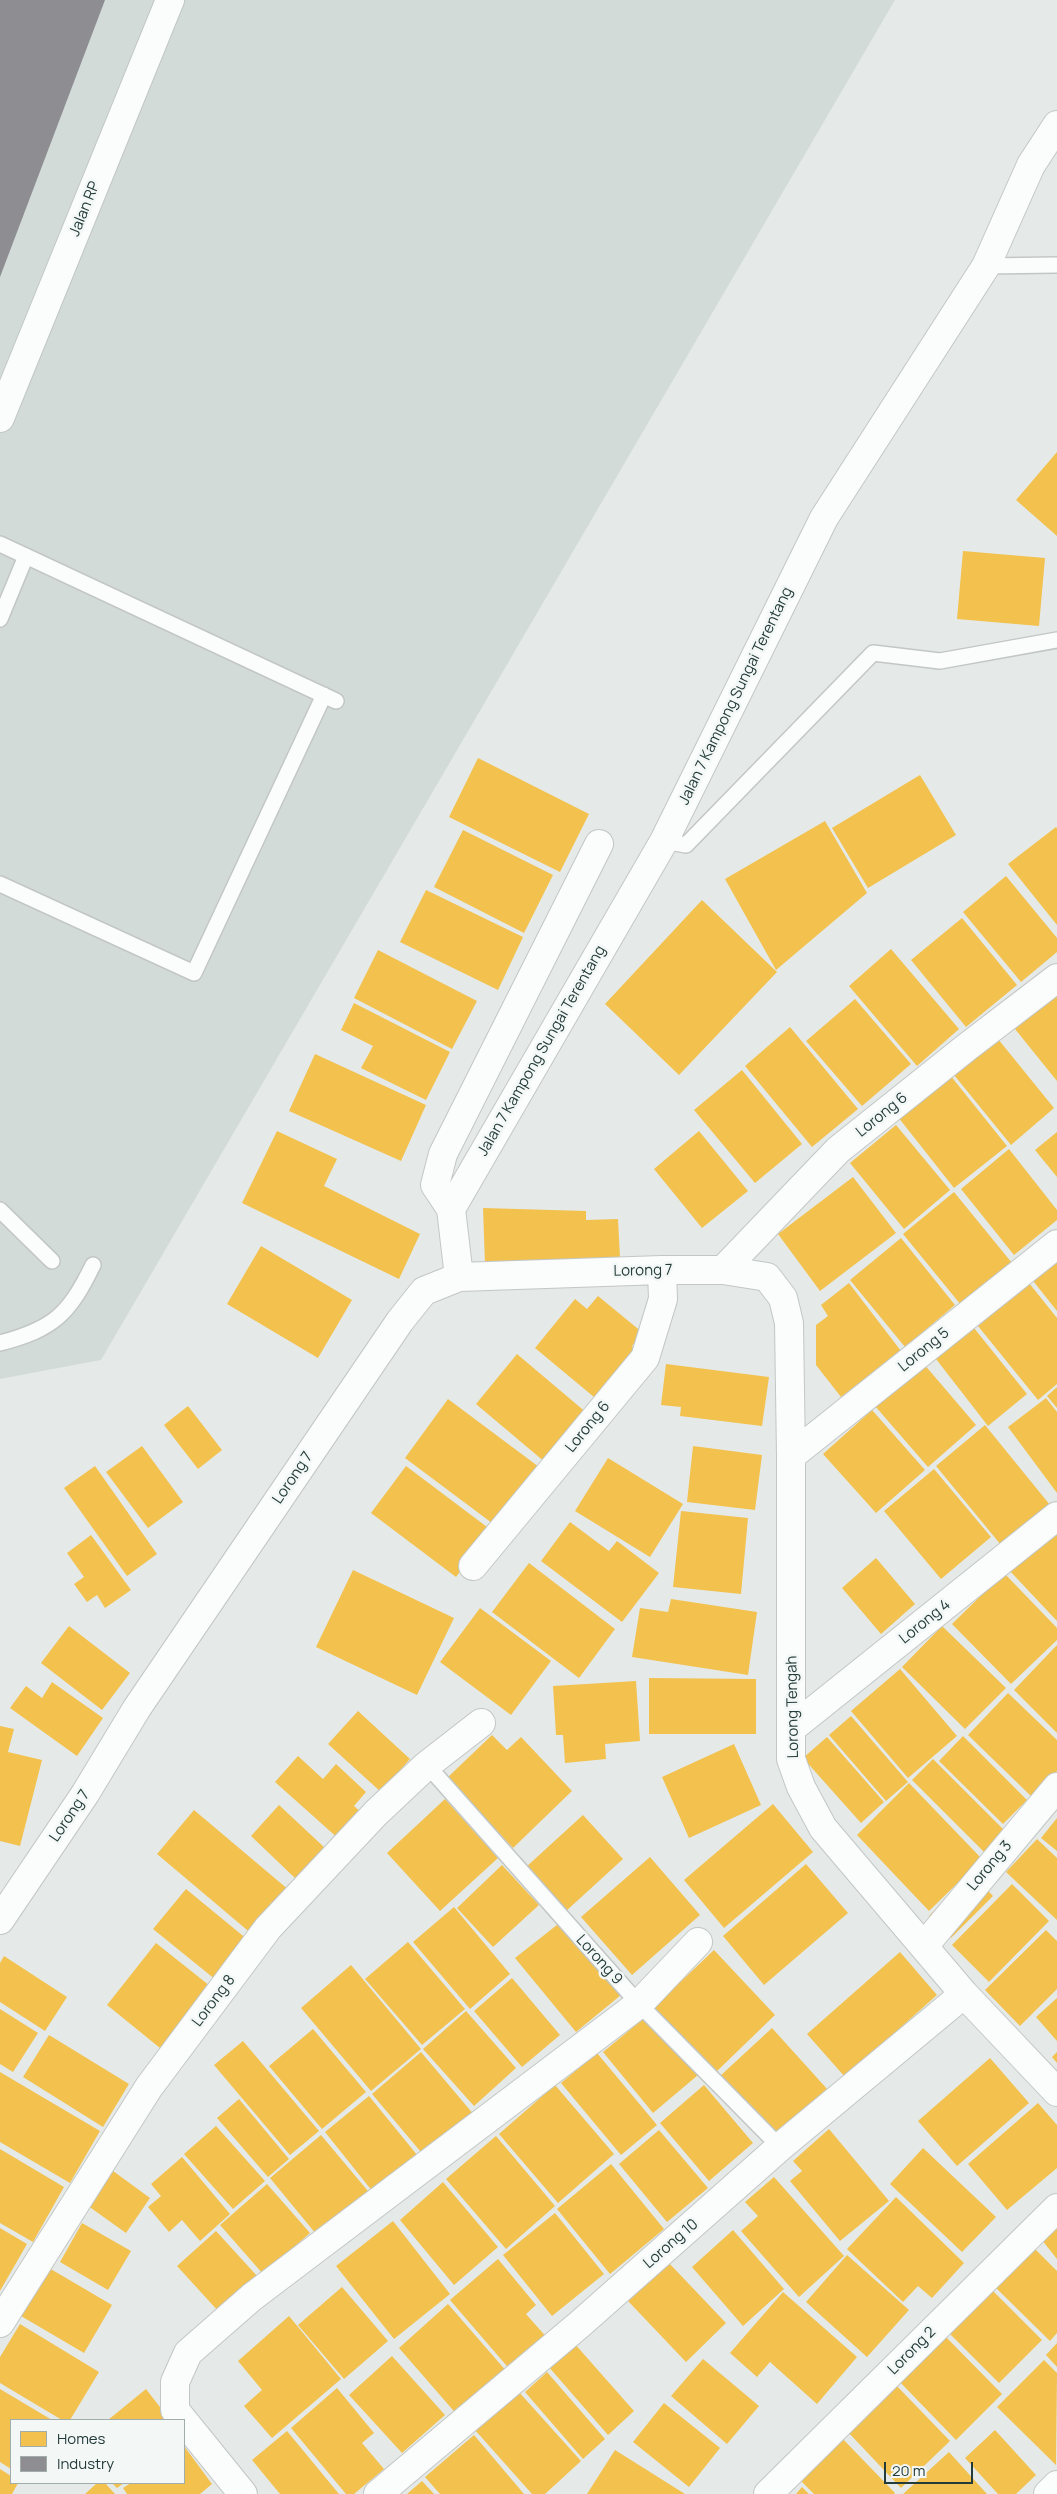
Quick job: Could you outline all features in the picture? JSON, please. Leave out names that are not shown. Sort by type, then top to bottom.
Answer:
[{"type":"street","name":"Jalan RP","points":[[0,418],[170,0]]},
{"type":"street","name":"Jalan 7 Kampong Sungai Terentang","points":[[451,1208],[664,841],[824,518],[986,266],[1031,165],[1057,125]]},
{"type":"street","points":[[459,1277],[451,1208],[435,1184],[444,1154],[599,844]]},
{"type":"street","name":"Lorong 6","points":[[722,1270],[838,1150],[1057,978]]},
{"type":"street","name":"Lorong 5","points":[[791,1456],[1057,1244]]},
{"type":"street","name":"Lorong 6","points":[[473,1566],[645,1358],[664,1299],[662,1270]]},
{"type":"street","name":"Lorong 7","points":[[0,1920],[85,1794],[137,1708],[400,1321],[424,1291],[459,1277],[662,1270],[722,1270]]},
{"type":"street","name":"Lorong Tengah","points":[[722,1270],[767,1277],[782,1298],[788,1323],[791,1456],[791,1759],[801,1787],[822,1828],[964,1994],[1057,2092]]},
{"type":"street","name":"Lorong 4","points":[[792,1728],[1057,1516]]},
{"type":"street","name":"Lorong 8","points":[[0,2323],[149,2087],[268,1928],[376,1813],[426,1765],[481,1723]]},
{"type":"street","name":"Lorong 3","points":[[924,1946],[1057,1787]]},
{"type":"street","points":[[182,2419],[175,2410],[175,2382],[188,2353],[252,2297],[638,2004],[698,1942]]},
{"type":"street","name":"Lorong 10","points":[[378,2494],[580,2324],[780,2147],[964,1994]]},
{"type":"street","name":"Lorong 2","points":[[768,2494],[1057,2208]]},
{"type":"street","points":[[185,2422],[243,2494]]},
{"type":"street","points":[[1048,2494],[1057,2485]]},
{"type":"lane","points":[[986,266],[1057,265]]},
{"type":"lane","points":[[0,544],[330,698],[194,973],[0,884]]},
{"type":"lane","points":[[0,619],[26,556]]},
{"type":"lane","points":[[664,841],[686,845],[873,652],[940,661],[1057,640]]},
{"type":"lane","points":[[0,1210],[52,1261]]},
{"type":"lane","points":[[0,1343],[20,1338],[65,1312],[78,1296],[93,1265]]},
{"type":"lane","name":"Lorong 9","points":[[426,1765],[638,2004],[780,2147]]},
{"type":"shaded area","points":[[0,0],[895,0],[101,1360],[0,1379]]},
{"type":"building: Homes","points":[[1057,452],[1057,536],[1016,500]]},
{"type":"building: Homes","points":[[963,551],[1045,558],[1039,626],[957,619]]},
{"type":"building: Homes","points":[[478,758],[589,814],[560,872],[449,817]]},
{"type":"building: Homes","points":[[920,775],[956,835],[868,888],[832,828]]},
{"type":"building: Homes","points":[[825,821],[867,893],[776,970],[725,879]]},
{"type":"building: Homes","points":[[1057,828],[1057,925],[1008,864]]},
{"type":"building: Homes","points":[[463,830],[553,875],[524,933],[434,887]]},
{"type":"building: Homes","points":[[1006,876],[1057,938],[1057,952],[1021,982],[963,912]]},
{"type":"building: Homes","points":[[426,890],[523,937],[498,990],[400,942]]},
{"type":"building: Homes","points":[[702,900],[777,972],[679,1075],[605,1004]]},
{"type":"building: Homes","points":[[962,918],[1017,985],[966,1027],[911,960]]},
{"type":"building: Homes","points":[[891,949],[959,1029],[917,1066],[849,986]]},
{"type":"building: Homes","points":[[378,950],[477,1001],[452,1049],[354,998]]},
{"type":"building: Homes","points":[[1057,994],[1057,1081],[1015,1029]]},
{"type":"building: Homes","points":[[855,999],[911,1064],[862,1106],[806,1041]]},
{"type":"building: Homes","points":[[354,1003],[450,1052],[426,1100],[361,1068],[373,1046],[341,1030]]},
{"type":"building: Homes","points":[[790,1027],[858,1109],[812,1147],[745,1066]]},
{"type":"building: Homes","points":[[998,1039],[1054,1108],[1011,1145],[954,1075]]},
{"type":"building: Homes","points":[[315,1054],[426,1105],[401,1161],[289,1111]]},
{"type":"building: Homes","points":[[742,1070],[802,1144],[755,1183],[694,1110]]},
{"type":"building: Homes","points":[[950,1075],[1007,1146],[954,1188],[898,1117]]},
{"type":"building: Homes","points":[[896,1125],[950,1190],[904,1229],[850,1163]]},
{"type":"building: Homes","points":[[277,1131],[337,1159],[324,1186],[420,1234],[399,1279],[242,1203]]},
{"type":"building: Homes","points":[[699,1131],[748,1191],[702,1228],[654,1169]]},
{"type":"building: Homes","points":[[1057,1132],[1057,1177],[1035,1150]]},
{"type":"building: Homes","points":[[1009,1149],[1057,1210],[1057,1220],[1014,1255],[961,1189]]},
{"type":"building: Homes","points":[[853,1177],[896,1233],[820,1291],[778,1234]]},
{"type":"building: Homes","points":[[954,1192],[1012,1263],[961,1305],[903,1234]]},
{"type":"building: Homes","points":[[483,1208],[586,1211],[586,1220],[618,1219],[620,1258],[485,1264]]},
{"type":"building: Homes","points":[[901,1238],[955,1305],[905,1347],[850,1280]]},
{"type":"building: Homes","points":[[261,1246],[352,1300],[318,1358],[227,1304]]},
{"type":"building: Homes","points":[[1057,1256],[1057,1311],[1030,1277]]},
{"type":"building: Homes","points":[[849,1283],[901,1351],[841,1397],[816,1365],[816,1325],[828,1316],[821,1305]]},
{"type":"building: Homes","points":[[1029,1283],[1057,1318],[1057,1384],[1038,1400],[978,1326]]},
{"type":"building: Homes","points":[[598,1296],[643,1333],[632,1346],[640,1353],[600,1402],[535,1348],[575,1299],[587,1309]]},
{"type":"building: Homes","points":[[974,1328],[1027,1394],[988,1426],[936,1359]]},
{"type":"building: Homes","points":[[517,1354],[588,1414],[546,1463],[476,1404]]},
{"type":"building: Homes","points":[[923,1363],[976,1425],[928,1467],[875,1406]]},
{"type":"building: Homes","points":[[666,1364],[769,1377],[762,1426],[680,1416],[681,1407],[661,1405]]},
{"type":"building: Homes","points":[[1057,1387],[1057,1408],[1047,1396]]},
{"type":"building: Homes","points":[[1046,1398],[1057,1412],[1057,1493],[1008,1427]]},
{"type":"building: Homes","points":[[448,1399],[539,1467],[496,1526],[405,1458]]},
{"type":"building: Homes","points":[[188,1406],[222,1450],[198,1469],[164,1425]]},
{"type":"building: Homes","points":[[872,1410],[925,1470],[876,1513],[823,1454]]},
{"type":"building: Homes","points":[[985,1425],[1050,1505],[1001,1545],[936,1466]]},
{"type":"building: Homes","points":[[142,1446],[183,1502],[148,1528],[106,1472]]},
{"type":"building: Homes","points":[[693,1446],[762,1455],[755,1510],[687,1502]]},
{"type":"building: Homes","points":[[608,1458],[683,1504],[650,1557],[575,1511]]},
{"type":"building: Homes","points":[[95,1466],[157,1554],[127,1576],[64,1488]]},
{"type":"building: Homes","points":[[406,1466],[491,1530],[456,1577],[371,1513]]},
{"type":"building: Homes","points":[[934,1469],[991,1537],[941,1579],[884,1511]]},
{"type":"building: Homes","points":[[681,1511],[748,1518],[741,1594],[673,1587]]},
{"type":"building: Homes","points":[[570,1522],[609,1551],[617,1541],[659,1573],[622,1622],[541,1561]]},
{"type":"building: Homes","points":[[1057,1525],[1057,1621],[1009,1570]]},
{"type":"building: Homes","points":[[91,1535],[131,1590],[105,1608],[97,1595],[87,1602],[74,1584],[84,1577],[67,1553]]},
{"type":"building: Homes","points":[[876,1558],[915,1604],[881,1634],[842,1588]]},
{"type":"building: Homes","points":[[529,1563],[615,1629],[579,1678],[492,1612]]},
{"type":"building: Homes","points":[[353,1570],[454,1618],[417,1695],[316,1647]]},
{"type":"building: Homes","points":[[1004,1573],[1057,1628],[1057,1640],[1011,1684],[952,1624]]},
{"type":"building: Homes","points":[[671,1599],[757,1612],[748,1675],[632,1657],[640,1608],[668,1612]]},
{"type":"building: Homes","points":[[480,1608],[551,1661],[511,1715],[440,1662]]},
{"type":"building: Homes","points":[[69,1626],[130,1673],[102,1710],[41,1663]]},
{"type":"building: Homes","points":[[942,1626],[1006,1688],[965,1729],[902,1667]]},
{"type":"building: Homes","points":[[1057,1645],[1057,1733],[1014,1690]]},
{"type":"building: Homes","points":[[900,1669],[957,1736],[908,1778],[851,1711]]},
{"type":"building: Homes","points":[[649,1678],[756,1679],[756,1734],[649,1734]]},
{"type":"building: Homes","points":[[636,1681],[640,1741],[605,1744],[606,1759],[565,1763],[563,1735],[556,1735],[553,1686]]},
{"type":"building: Homes","points":[[52,1682],[103,1718],[77,1756],[10,1708],[26,1686],[42,1698]]},
{"type":"building: Homes","points":[[1008,1693],[1057,1740],[1057,1771],[1032,1797],[968,1735]]},
{"type":"building: Homes","points":[[358,1711],[410,1759],[381,1792],[328,1744]]},
{"type":"building: Homes","points":[[851,1716],[908,1782],[886,1801],[829,1735]]},
{"type":"building: Homes","points":[[0,1726],[14,1729],[8,1752],[42,1760],[20,1846],[0,1841]]},
{"type":"building: Homes","points":[[492,1735],[507,1750],[521,1737],[572,1791],[513,1848],[447,1778]]},
{"type":"building: Homes","points":[[963,1736],[1027,1800],[1003,1824],[939,1761]]},
{"type":"building: Homes","points":[[827,1737],[884,1802],[861,1823],[803,1758]]},
{"type":"building: Homes","points":[[734,1744],[761,1805],[689,1838],[662,1777]]},
{"type":"building: Homes","points":[[298,1756],[323,1779],[336,1764],[366,1792],[354,1806],[363,1814],[340,1840],[275,1782]]},
{"type":"building: Homes","points":[[933,1759],[1007,1833],[986,1854],[912,1780]]},
{"type":"building: Homes","points":[[909,1783],[982,1859],[929,1911],[857,1835]]},
{"type":"building: Homes","points":[[445,1799],[498,1858],[440,1911],[387,1853]]},
{"type":"building: Homes","points":[[773,1804],[813,1852],[724,1928],[684,1880]]},
{"type":"building: Homes","points":[[279,1805],[325,1848],[296,1879],[251,1836]]},
{"type":"building: Homes","points":[[194,1810],[290,1891],[253,1935],[157,1854]]},
{"type":"building: Homes","points":[[583,1815],[623,1859],[565,1912],[525,1868]]},
{"type":"building: Homes","points":[[1057,1818],[1057,1851],[1041,1838]]},
{"type":"building: Homes","points":[[1037,1839],[1057,1858],[1057,1920],[1006,1872]]},
{"type":"building: Homes","points":[[650,1857],[700,1915],[632,1975],[581,1917]]},
{"type":"building: Homes","points":[[806,1864],[848,1913],[764,1985],[723,1936]]},
{"type":"building: Homes","points":[[502,1865],[539,1905],[493,1947],[457,1908]]},
{"type":"building: Homes","points":[[971,1873],[993,1896],[951,1938],[929,1916]]},
{"type":"building: Homes","points":[[1012,1884],[1049,1921],[989,1982],[952,1945]]},
{"type":"building: Homes","points":[[186,1889],[248,1940],[216,1980],[153,1929]]},
{"type":"building: Homes","points":[[454,1907],[510,1974],[470,2009],[413,1942]]},
{"type":"building: Homes","points":[[562,1921],[621,1995],[576,2032],[515,1958]]},
{"type":"building: Homes","points":[[1046,1930],[1057,1941],[1057,1989],[1020,2026],[985,1990]]},
{"type":"building: Homes","points":[[408,1942],[465,2009],[422,2045],[365,1979]]},
{"type":"building: Homes","points":[[156,1943],[210,1986],[160,2048],[107,2005]]},
{"type":"building: Homes","points":[[714,1950],[775,2015],[714,2074],[652,2009]]},
{"type":"building: Homes","points":[[900,1952],[937,1995],[845,2077],[807,2034]]},
{"type":"building: Homes","points":[[4,1956],[67,1997],[45,2031],[0,2002],[0,1963]]},
{"type":"building: Homes","points":[[351,1965],[421,2049],[371,2091],[301,2008]]},
{"type":"building: Homes","points":[[512,1978],[560,2035],[522,2067],[474,2011]]},
{"type":"building: Homes","points":[[1057,1998],[1057,2041],[1036,2017]]},
{"type":"building: Homes","points":[[0,2009],[38,2033],[13,2072],[0,2064]]},
{"type":"building: Homes","points":[[466,2011],[516,2068],[474,2106],[423,2049]]},
{"type":"building: Homes","points":[[648,2015],[698,2075],[653,2113],[603,2052]]},
{"type":"building: Homes","points":[[772,2028],[828,2090],[776,2138],[719,2077]]},
{"type":"building: Homes","points":[[313,2029],[366,2092],[322,2129],[269,2066]]},
{"type":"building: Homes","points":[[49,2035],[129,2084],[103,2127],[23,2077]]},
{"type":"building: Homes","points":[[243,2041],[319,2131],[290,2155],[214,2065]]},
{"type":"building: Homes","points":[[421,2052],[475,2116],[426,2158],[372,2094]]},
{"type":"building: Homes","points":[[1057,2052],[1057,2063],[1052,2057]]},
{"type":"building: Homes","points":[[597,2053],[657,2125],[621,2155],[561,2083]]},
{"type":"building: Homes","points":[[990,2058],[1029,2103],[957,2166],[918,2121]]},
{"type":"building: Homes","points":[[0,2072],[100,2131],[70,2183],[0,2142]]},
{"type":"building: Homes","points":[[555,2085],[614,2154],[558,2203],[499,2134]]},
{"type":"building: Homes","points":[[704,2085],[753,2143],[709,2181],[660,2123]]},
{"type":"building: Homes","points":[[369,2096],[422,2161],[377,2197],[325,2132]]},
{"type":"building: Homes","points":[[239,2099],[289,2159],[268,2177],[217,2118]]},
{"type":"building: Homes","points":[[1038,2103],[1057,2125],[1057,2168],[1007,2210],[968,2164]]},
{"type":"building: Homes","points":[[216,2126],[265,2181],[233,2209],[184,2154]]},
{"type":"building: Homes","points":[[829,2129],[889,2201],[840,2241],[790,2181],[802,2171],[793,2161]]},
{"type":"building: Homes","points":[[659,2130],[708,2188],[667,2222],[619,2164]]},
{"type":"building: Homes","points":[[321,2135],[373,2197],[321,2240],[270,2178]]},
{"type":"building: Homes","points":[[496,2136],[555,2206],[506,2249],[446,2179]]},
{"type":"building: Homes","points":[[923,2148],[996,2217],[962,2252],[890,2184]]},
{"type":"building: Homes","points":[[0,2149],[64,2187],[33,2242],[0,2223]]},
{"type":"building: Homes","points":[[182,2157],[230,2214],[200,2241],[182,2220],[169,2232],[148,2207],[161,2196],[151,2184]]},
{"type":"building: Homes","points":[[611,2164],[664,2229],[610,2274],[557,2209]]},
{"type":"building: Homes","points":[[109,2168],[150,2198],[126,2233],[84,2203]]},
{"type":"building: Homes","points":[[774,2177],[844,2256],[799,2297],[741,2231],[758,2216],[745,2202]]},
{"type":"building: Homes","points":[[443,2182],[498,2247],[454,2285],[400,2220]]},
{"type":"building: Homes","points":[[267,2184],[310,2233],[263,2274],[220,2225]]},
{"type":"building: Homes","points":[[896,2197],[964,2263],[932,2298],[918,2286],[903,2302],[847,2249]]},
{"type":"building: Homes","points":[[555,2213],[604,2274],[552,2316],[503,2255]]},
{"type":"building: Homes","points":[[1057,2219],[1057,2259],[1038,2235]]},
{"type":"building: Homes","points":[[393,2221],[450,2294],[394,2339],[336,2266]]},
{"type":"building: Homes","points":[[82,2223],[131,2251],[108,2290],[60,2262]]},
{"type":"building: Homes","points":[[0,2228],[27,2244],[0,2291]]},
{"type":"building: Homes","points":[[733,2230],[784,2289],[743,2326],[692,2267]]},
{"type":"building: Homes","points":[[216,2231],[258,2277],[219,2312],[177,2266]]},
{"type":"building: Homes","points":[[1030,2244],[1057,2271],[1057,2333],[1050,2341],[992,2284]]},
{"type":"building: Homes","points":[[847,2255],[909,2310],[867,2357],[806,2302]]},
{"type":"building: Homes","points":[[498,2259],[536,2305],[526,2314],[549,2340],[512,2372],[450,2300]]},
{"type":"building: Homes","points":[[668,2262],[726,2323],[686,2362],[628,2301]]},
{"type":"building: Homes","points":[[49,2268],[112,2305],[84,2353],[21,2316]]},
{"type":"building: Homes","points":[[342,2287],[388,2341],[344,2379],[298,2325]]},
{"type":"building: Homes","points":[[989,2287],[1042,2340],[999,2383],[946,2330]]},
{"type":"building: Homes","points":[[783,2292],[857,2357],[817,2404],[770,2362],[757,2377],[730,2353]]},
{"type":"building: Homes","points":[[448,2304],[508,2373],[459,2417],[399,2348]]},
{"type":"building: Homes","points":[[289,2316],[341,2379],[272,2438],[244,2406],[262,2390],[238,2361]]},
{"type":"building: Homes","points":[[20,2324],[99,2372],[71,2419],[60,2419],[0,2383],[0,2357]]},
{"type":"building: Homes","points":[[943,2334],[1002,2394],[956,2440],[897,2379]]},
{"type":"building: Homes","points":[[574,2343],[634,2411],[608,2435],[548,2366]]},
{"type":"building: Homes","points":[[1057,2343],[1057,2367],[1046,2355]]},
{"type":"building: Homes","points":[[392,2356],[445,2415],[402,2453],[349,2395]]},
{"type":"building: Homes","points":[[703,2359],[759,2406],[727,2444],[671,2396]]},
{"type":"building: Homes","points":[[1044,2360],[1057,2373],[1056,2465],[997,2407]]},
{"type":"building: Homes","points":[[547,2372],[605,2439],[583,2459],[525,2392]]},
{"type":"building: Homes","points":[[894,2383],[950,2441],[901,2488],[846,2430]]},
{"type":"building: Homes","points":[[337,2388],[374,2433],[362,2443],[384,2469],[354,2494],[346,2494],[291,2428]]},
{"type":"building: Homes","points":[[0,2389],[50,2419],[10,2419],[10,2468],[0,2462]]},
{"type":"building: Homes","points":[[146,2389],[169,2419],[109,2419]]},
{"type":"building: Homes","points":[[518,2391],[581,2461],[545,2494],[532,2494],[475,2430]]},
{"type":"building: Homes","points":[[664,2403],[720,2448],[689,2487],[633,2442]]},
{"type":"building: Homes","points":[[995,2430],[1036,2475],[1016,2494],[998,2494],[965,2458]]},
{"type":"building: Homes","points":[[287,2431],[339,2494],[280,2494],[252,2460]]},
{"type":"building: Homes","points":[[474,2435],[524,2494],[440,2494],[425,2477]]},
{"type":"building: Homes","points":[[839,2435],[894,2494],[814,2494],[797,2477]]},
{"type":"building: Homes","points":[[185,2447],[212,2484],[200,2494],[127,2494],[123,2488],[129,2484],[185,2484]]},
{"type":"building: Homes","points":[[615,2450],[685,2494],[587,2494]]},
{"type":"building: Homes","points":[[949,2452],[987,2494],[903,2494]]},
{"type":"building: Homes","points":[[0,2469],[10,2475],[10,2484],[17,2484],[12,2494],[0,2494]]},
{"type":"building: Homes","points":[[422,2481],[434,2494],[407,2494]]},
{"type":"building: Homes","points":[[96,2484],[106,2484],[115,2494],[85,2494]]},
{"type":"building: Homes","points":[[113,2484],[123,2484],[117,2488]]},
{"type":"building: Homes","points":[[802,2487],[809,2494],[796,2494]]},
{"type":"building: Industry","points":[[0,0],[105,0],[0,277]]}]
